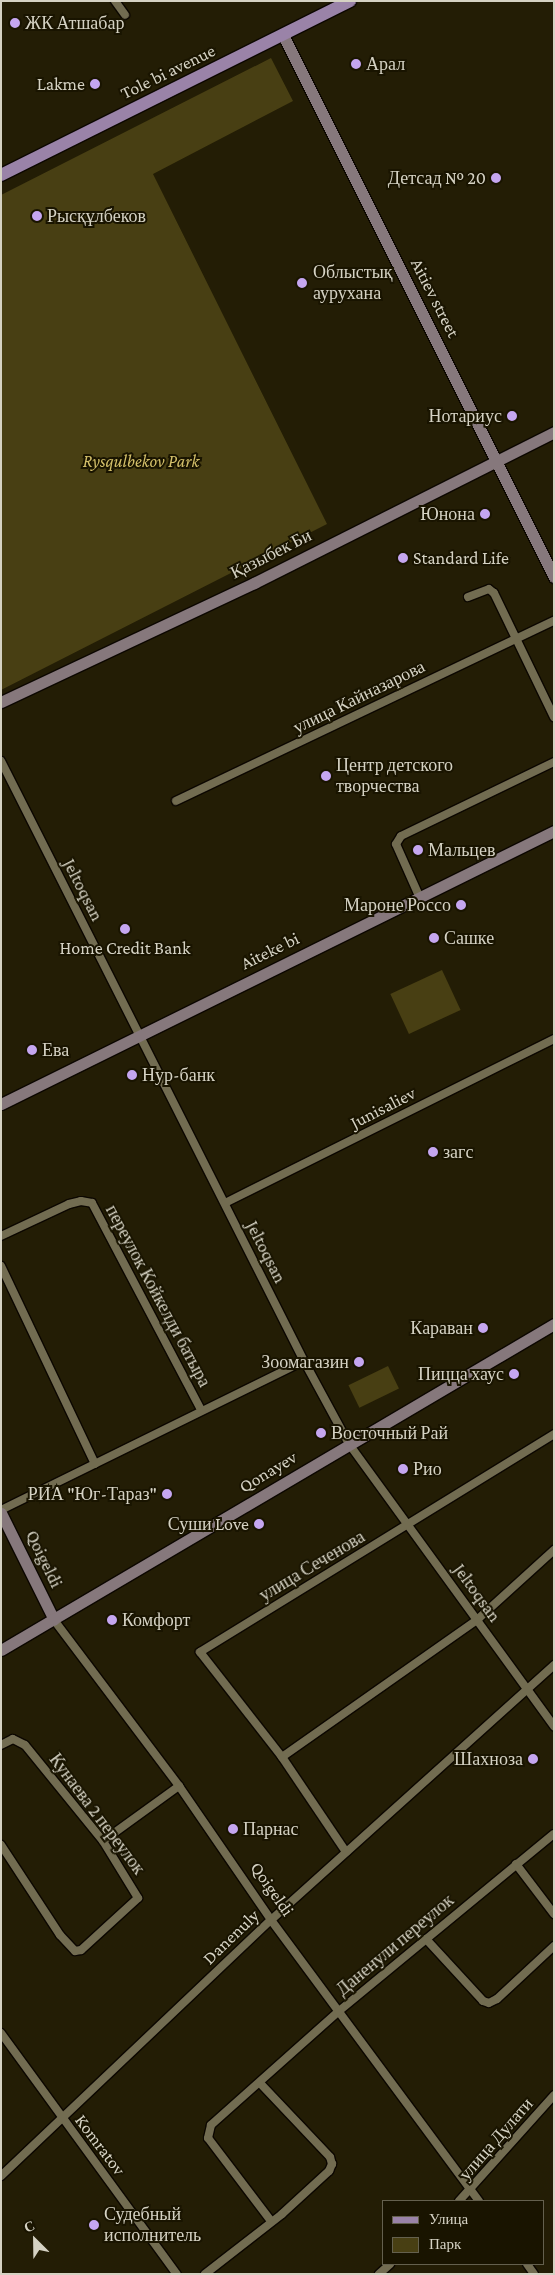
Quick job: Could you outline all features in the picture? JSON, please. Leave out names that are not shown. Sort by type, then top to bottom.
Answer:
[{"type":"main road","name":"Tole bi avenue","points":[[1,175],[350,1]]},
{"type":"street","points":[[115,1],[125,15]]},
{"type":"street","name":"Aitiev street","points":[[283,35],[554,577]]},
{"type":"street","name":"Қазыбек Би","points":[[1,702],[254,583],[496,459],[554,432]]},
{"type":"street","points":[[468,597],[489,589],[554,717]]},
{"type":"street","name":"улица Кайназарова","points":[[176,801],[554,621]]},
{"type":"street","name":"Jeltoqsan","points":[[1,761],[304,1361],[349,1444],[410,1525],[554,1726]]},
{"type":"street","points":[[420,898],[396,844],[401,836],[554,762]]},
{"type":"street","name":"Aiteke bi","points":[[1,1104],[138,1034],[554,831]]},
{"type":"street","name":"Junisaliev","points":[[225,1203],[554,1039]]},
{"type":"street","name":"переулок Койкелди батыра","points":[[1,1236],[69,1204],[81,1201],[92,1204],[201,1410]]},
{"type":"street","points":[[1,1266],[95,1464]]},
{"type":"street","name":"Qonayev","points":[[1,1650],[554,1324]]},
{"type":"street","name":"переулок Койкелди батыра","points":[[1,1511],[201,1410],[304,1361]]},
{"type":"street","name":"улица Сеченова","points":[[346,1852],[282,1757],[200,1652],[410,1525],[554,1434]]},
{"type":"street","name":"Qoigeldi","points":[[1,1511],[54,1620],[179,1786],[271,1920],[478,2200]]},
{"type":"street","points":[[282,1757],[478,1619],[554,1550]]},
{"type":"street","name":"Danenuly","points":[[1,2176],[271,1920],[554,1665]]},
{"type":"street","name":"Кунаева 2 переулок","points":[[1,1745],[13,1739],[24,1745],[103,1841],[138,1898],[81,1950],[75,1951],[60,1935],[1,1845]]},
{"type":"street","points":[[103,1841],[179,1786]]},
{"type":"street","name":"Даненули переулок","points":[[271,2221],[208,2138],[207,2131],[339,2011],[554,1834]]},
{"type":"street","points":[[516,1864],[554,1914]]},
{"type":"street","points":[[426,1939],[482,2001],[489,2002],[497,2000],[554,1946]]},
{"type":"street","name":"Komratov","points":[[1,2033],[177,2274]]},
{"type":"street","points":[[205,2274],[271,2221],[329,2170],[332,2164],[330,2156],[260,2083]]},
{"type":"street","name":"улица Дулати","points":[[460,2200],[554,2095]]},
{"type":"street","points":[[379,2274],[389,2265]]},
{"type":"green space","name":"Rysqulbekov Park","points":[[271,58],[293,101],[153,174],[327,524],[1,690],[1,195]]},
{"type":"green space","points":[[442,970],[461,1010],[409,1034],[390,994]]},
{"type":"green space","points":[[388,1366],[399,1388],[359,1408],[348,1385]]},
{"type":"place","name":"ЖК Атшабар","points":[[15,23]]},
{"type":"place","name":"Арал","points":[[356,64]]},
{"type":"place","name":"Lakme","points":[[95,84]]},
{"type":"place","name":"Детсад № 20","points":[[496,178]]},
{"type":"place","name":"Рысқұлбеков","points":[[37,216]]},
{"type":"place","name":"Облыстық аурухана","points":[[302,283]]},
{"type":"place","name":"Нотариус","points":[[512,416]]},
{"type":"place","name":"Юнона","points":[[485,514]]},
{"type":"place","name":"Standard Life","points":[[403,558]]},
{"type":"place","name":"Центр детского творчества","points":[[326,776]]},
{"type":"place","name":"Мальцев","points":[[418,850]]},
{"type":"place","name":"Мароне Россо","points":[[461,905]]},
{"type":"place","name":"Home Credit Bank","points":[[125,929]]},
{"type":"place","name":"Сашке","points":[[434,938]]},
{"type":"place","name":"Ева","points":[[32,1050]]},
{"type":"place","name":"Нур-банк","points":[[132,1075]]},
{"type":"place","name":"загс","points":[[433,1152]]},
{"type":"place","name":"Караван","points":[[483,1328]]},
{"type":"place","name":"Зоомагазин","points":[[359,1362]]},
{"type":"place","name":"Пицца хаус","points":[[514,1374]]},
{"type":"place","name":"Восточный Рай","points":[[321,1433]]},
{"type":"place","name":"Рио","points":[[403,1469]]},
{"type":"place","name":"РИА \"Юг-Тараз\"","points":[[167,1494]]},
{"type":"place","name":"Суши Love","points":[[259,1524]]},
{"type":"place","name":"Комфорт","points":[[112,1620]]},
{"type":"place","name":"Шахноза","points":[[533,1759]]},
{"type":"place","name":"Парнас","points":[[233,1829]]},
{"type":"place","name":"Судебный исполнитель","points":[[94,2225]]}]
